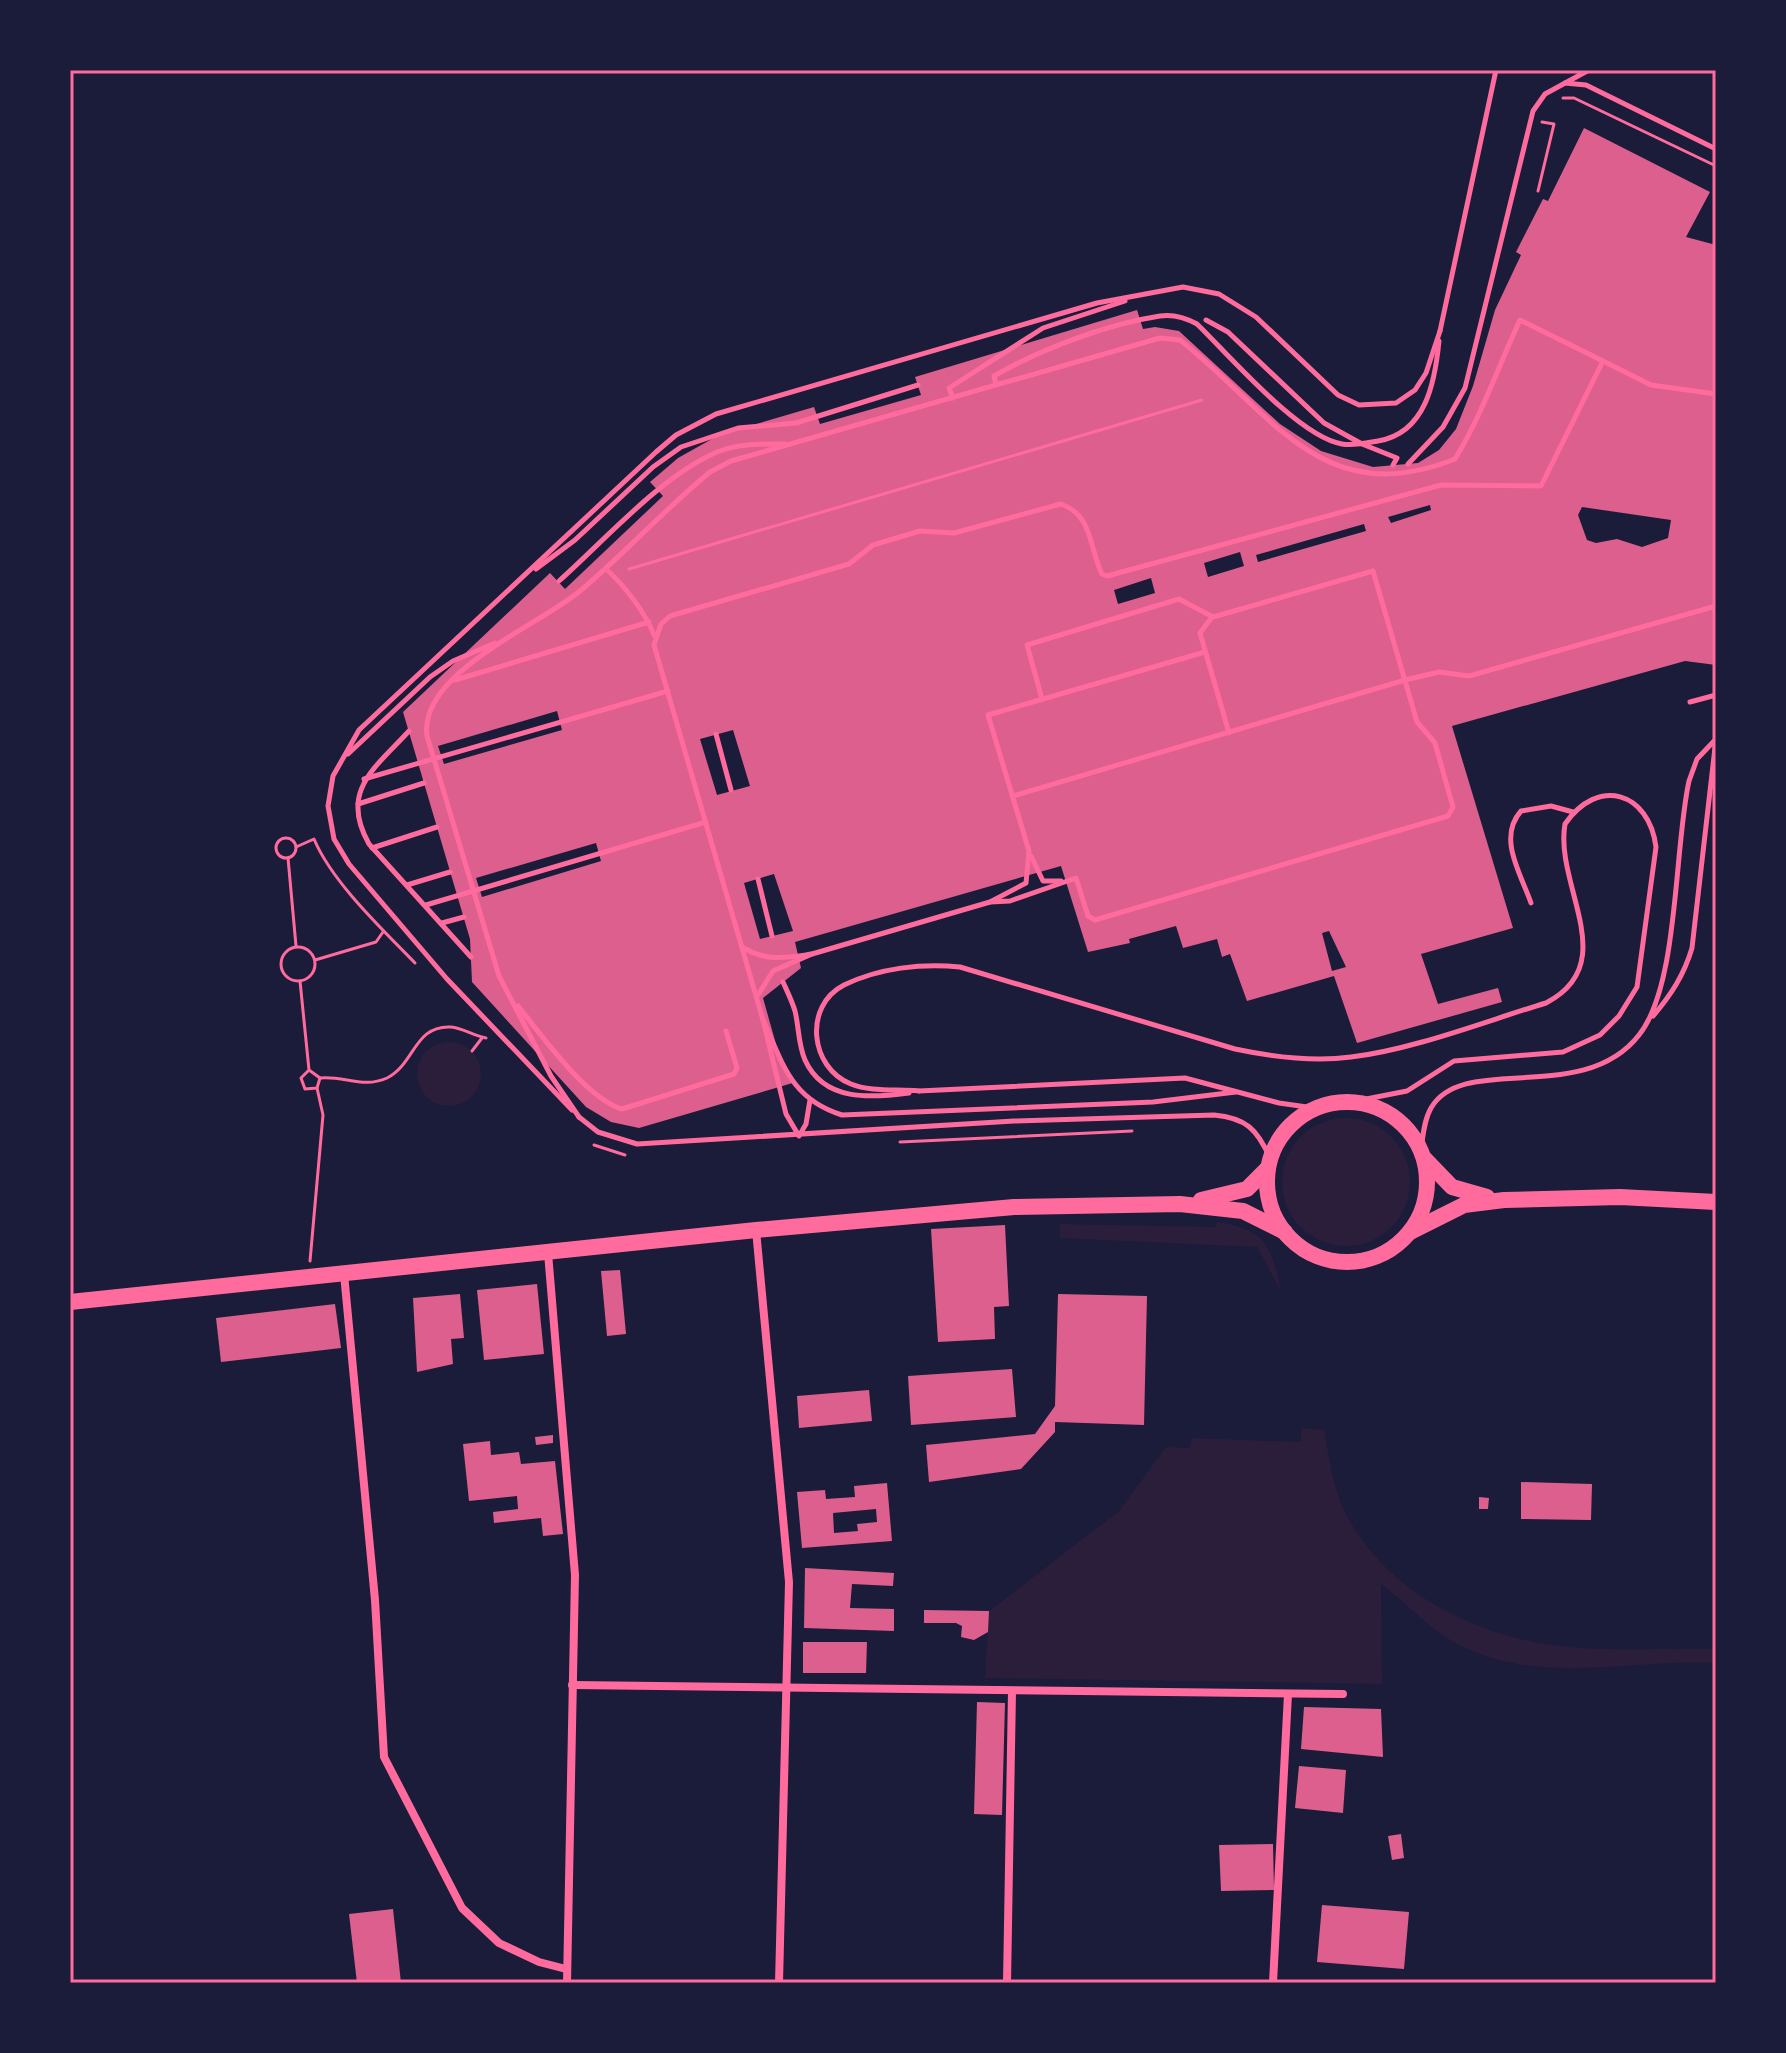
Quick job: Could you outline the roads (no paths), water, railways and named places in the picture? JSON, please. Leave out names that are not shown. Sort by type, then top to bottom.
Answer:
[{"type":"main road","points":[[1180,1204],[1232,1195],[1247,1189],[1269,1163],[1286,1128],[1314,1108],[1356,1101],[1395,1117],[1452,1187],[1504,1200]]},
{"type":"main road","points":[[1409,1233],[1426,1197],[1422,1153]]},
{"type":"main road","points":[[1269,1163],[1271,1208],[1285,1232]]},
{"type":"main road","points":[[70,1302],[756,1230],[1014,1207],[1180,1204],[1243,1211],[1285,1232],[1311,1253],[1345,1262],[1380,1255],[1409,1233],[1464,1205],[1504,1200],[1620,1197],[1716,1202]]},
{"type":"street","points":[[756,1230],[789,1582],[779,1983]]},
{"type":"street","points":[[548,1253],[575,1575],[567,1983]]},
{"type":"street","points":[[344,1274],[375,1600],[384,1757],[462,1908],[499,1943],[539,1962],[566,1969]]},
{"type":"street","points":[[572,1685],[1343,1694]]},
{"type":"street","points":[[1007,1983],[1012,1691]]},
{"type":"street","points":[[1273,1983],[1288,1694]]},
{"type":"lane","points":[[996,385],[994,376],[1062,344],[1161,315],[1179,317],[1197,324],[1291,416],[1341,444],[1362,444],[1402,434],[1418,417],[1435,375],[1440,331],[1496,70]]},
{"type":"lane","points":[[1408,464],[1426,448],[1459,404],[1529,122],[1538,101],[1560,84],[1589,70]]},
{"type":"lane","points":[[1560,84],[1586,85],[1716,149]]},
{"type":"lane","points":[[1269,1163],[1249,1123],[1238,1117],[1214,1115],[1014,1121],[637,1144],[598,1132],[547,1088],[447,979],[340,852],[328,806],[333,776],[359,730],[656,452],[704,419],[1097,303],[1183,287],[1219,294],[1256,317],[1338,395],[1371,406],[1396,403],[1415,390],[1426,373],[1440,331]]},
{"type":"lane","points":[[953,398],[949,388],[1029,336],[1138,296]]},
{"type":"lane","points":[[1206,320],[1228,332],[1324,423],[1362,444],[1392,453],[1397,458],[1393,465]]},
{"type":"lane","points":[[345,756],[430,677],[453,661],[503,639],[576,595],[710,472],[731,461],[1128,345],[1160,338],[1175,339],[1193,350],[1276,430],[1308,451],[1380,477],[1420,473],[1455,459],[1484,408],[1520,320],[1651,385],[1716,394]]},
{"type":"lane","points":[[654,636],[670,616],[849,564],[873,545],[920,531],[954,533],[1061,504],[1078,512],[1084,520],[1098,566],[1107,576],[1441,485],[1541,486],[1603,361]]},
{"type":"lane","points":[[516,584],[575,540],[653,467],[681,447],[738,428],[796,423],[918,385]]},
{"type":"lane","points":[[559,581],[659,492],[703,459],[739,446],[794,444]]},
{"type":"lane","points":[[606,569],[627,587],[632,602],[649,622],[654,636],[757,996],[786,1114],[799,1136]]},
{"type":"lane","points":[[990,902],[1010,901],[1076,878],[1088,916],[1095,920],[1448,816],[1453,807],[1435,743],[1417,722],[1373,571],[1213,617],[1200,633],[1229,733]]},
{"type":"lane","points":[[1042,699],[1027,645],[1179,599],[1213,617]]},
{"type":"lane","points":[[1013,796],[1405,680],[1439,672],[1469,676],[1716,606]]},
{"type":"lane","points":[[453,681],[649,622]]},
{"type":"lane","points":[[503,639],[453,681],[427,715],[427,736],[499,976],[546,1067],[579,1117]]},
{"type":"lane","points":[[1065,882],[1043,881],[1029,851],[988,715],[1205,652]]},
{"type":"lane","points":[[364,779],[668,691]]},
{"type":"lane","points":[[1690,702],[1716,695]]},
{"type":"lane","points":[[409,731],[364,779],[357,804],[360,830],[372,848],[471,957]]},
{"type":"lane","points":[[716,734],[731,790]]},
{"type":"lane","points":[[1422,1153],[1429,1110],[1437,1099],[1457,1086],[1560,1077],[1596,1068],[1625,1050],[1670,995],[1686,967],[1708,826],[1716,739]]},
{"type":"lane","points":[[1647,1023],[1663,983],[1689,781],[1697,759],[1716,739]]},
{"type":"lane","points":[[357,804],[424,783]]},
{"type":"lane","points":[[919,1091],[855,1086],[834,1075],[825,1065],[815,1037],[821,1011],[836,991],[863,979],[918,965],[960,967],[1235,1049],[1309,1059],[1353,1057],[1391,1049],[1546,1003],[1563,994],[1573,982],[1584,956],[1563,850],[1565,824],[1573,812],[1592,798],[1613,795],[1631,800],[1646,812],[1653,827],[1656,847],[1641,972],[1637,987],[1619,1016],[1600,1035],[1579,1047],[1544,1055],[1454,1061],[1407,1091],[1356,1101]]},
{"type":"lane","points":[[1531,903],[1510,844],[1509,830],[1521,811],[1551,806],[1573,812]]},
{"type":"lane","points":[[426,905],[706,822]]},
{"type":"lane","points":[[372,848],[437,827]]},
{"type":"lane","points":[[757,996],[773,971],[812,954],[990,902],[1026,883],[1029,851]]},
{"type":"lane","points":[[407,885],[450,872]]},
{"type":"lane","points":[[758,879],[772,936]]},
{"type":"lane","points":[[442,923],[464,917]]},
{"type":"lane","points":[[742,947],[762,958],[773,960],[812,954]]},
{"type":"lane","points":[[783,982],[795,1010],[804,1059],[820,1080],[848,1095],[863,1097],[919,1091],[1185,1078],[1314,1108]]},
{"type":"lane","points":[[513,999],[577,1075],[613,1106],[622,1109],[734,1074],[737,1068],[726,1031]]},
{"type":"lane","points":[[763,1020],[792,1083],[828,1111],[858,1117],[1153,1102],[1236,1092]]},
{"type":"lane","points":[[799,1136],[806,1124],[810,1100]]}]
